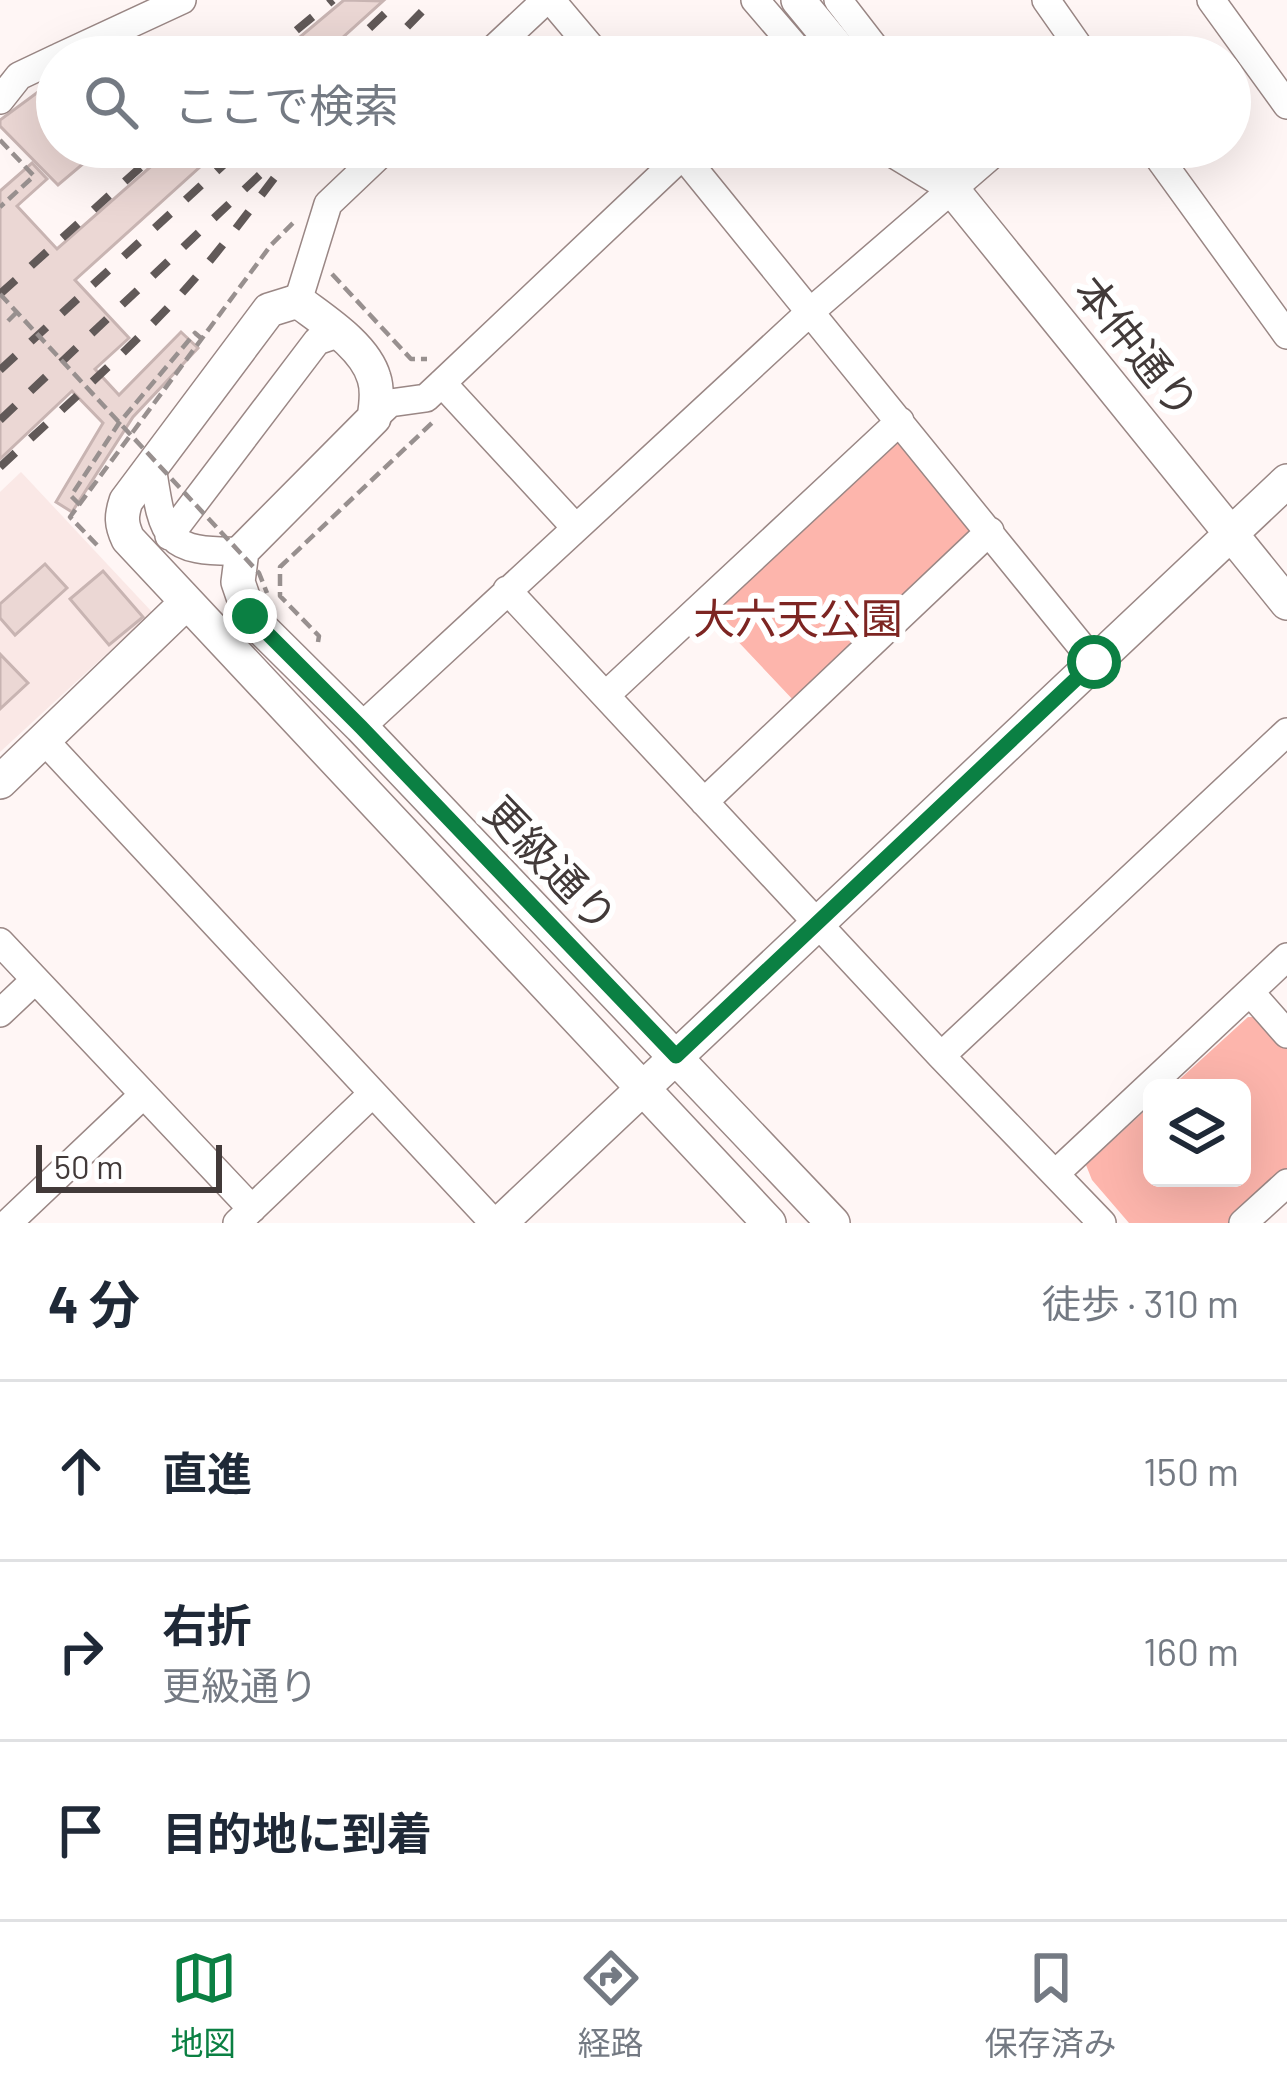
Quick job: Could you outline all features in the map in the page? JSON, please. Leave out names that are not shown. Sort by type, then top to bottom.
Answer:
[{"type":"street","points":[[90,36],[130,9],[182,0]]},
{"type":"street","points":[[508,36],[548,0],[580,36]]},
{"type":"street","points":[[754,0],[786,36]]},
{"type":"street","points":[[798,0],[828,36]]},
{"type":"street","points":[[838,0],[866,36]]},
{"type":"street","points":[[1046,0],[1071,36]]},
{"type":"street","points":[[1211,0],[1237,36]]},
{"type":"street","points":[[1251,55],[1287,105]]},
{"type":"street","points":[[0,100],[19,76],[36,68]]},
{"type":"street","points":[[298,301],[328,204],[366,168]]},
{"type":"street","points":[[374,377],[411,387],[439,371],[661,168]]},
{"type":"street","points":[[694,168],[1094,662]]},
{"type":"street","points":[[917,168],[952,189]]},
{"type":"street","name":"本仲通り","points":[[935,168],[1287,603]]},
{"type":"street","points":[[944,168],[952,189]]},
{"type":"street","points":[[361,727],[810,312],[976,168]]},
{"type":"street","points":[[1166,168],[1287,335]]},
{"type":"street","points":[[298,301],[340,333],[374,377],[374,418]]},
{"type":"street","points":[[298,301],[269,310],[152,466],[159,515],[169,536],[185,547],[242,551],[390,403],[425,398],[439,371]]},
{"type":"street","points":[[169,536],[317,341],[340,333]]},
{"type":"street","points":[[439,371],[575,527]]},
{"type":"street","points":[[606,695],[900,422]]},
{"type":"street","name":"更級通り","points":[[152,466],[126,501],[121,516],[128,539],[769,1223]]},
{"type":"street","points":[[44,740],[497,1223],[1287,481]]},
{"type":"street","points":[[704,802],[990,531]]},
{"type":"street","name":"更級通り","points":[[242,551],[238,582],[250,616],[833,1223]]},
{"type":"street","points":[[507,590],[1102,1223]]},
{"type":"street","points":[[0,782],[188,602]]},
{"type":"street","points":[[941,1056],[1287,732]]},
{"type":"street","points":[[0,942],[143,1095],[244,1216],[373,1094]]},
{"type":"street","points":[[1055,1174],[1287,957]]},
{"type":"street","points":[[0,1013],[35,980]]},
{"type":"street","points":[[1250,992],[1287,1034]]},
{"type":"street","points":[[8,1223],[143,1095]]},
{"type":"street","points":[[1244,1223],[1287,1183]]},
{"type":"path","points":[[0,140],[34,176],[0,207]]},
{"type":"path","points":[[271,245],[283,250]]},
{"type":"path","points":[[322,263],[411,359],[439,371]]},
{"type":"path","points":[[0,293],[259,573],[267,593]]},
{"type":"path","points":[[8,321],[17,312]]},
{"type":"path","points":[[80,505],[71,496],[119,423],[195,334],[202,339]]},
{"type":"path","points":[[318,646],[319,636],[280,596],[280,567],[323,518],[430,424]]},
{"type":"shaded area","points":[[21,472],[152,612],[0,752],[0,492]]},
{"type":"green space","name":"大六天公園","points":[[898,441],[974,530],[796,703],[712,614]]},
{"type":"green space","points":[[1248,1017],[1263,1017],[1287,1044],[1287,1170],[1231,1223],[1129,1223],[1092,1180],[1086,1165],[1143,1112],[1143,1187],[1251,1187],[1251,1079],[1180,1079]]},
{"type":"building","points":[[344,0],[383,1],[344,36],[301,36]]},
{"type":"building","points":[[36,93],[36,163],[0,126],[0,120]]},
{"type":"building","points":[[32,163],[47,179],[17,206],[57,249],[149,168],[199,168],[75,280],[129,338],[95,369],[119,395],[181,332],[198,348],[133,417],[72,512],[56,502],[103,423],[72,391],[0,459],[0,191]]},
{"type":"building","points":[[41,168],[78,168],[58,185]]},
{"type":"building","points":[[45,564],[67,588],[15,635],[0,618],[0,604]]},
{"type":"building","points":[[103,571],[143,617],[109,645],[70,599]]},
{"type":"building","points":[[0,654],[28,683],[0,709]]},
{"type":"railway","points":[[289,36],[333,0]]},
{"type":"railway","points":[[361,36],[399,0]]},
{"type":"railway","points":[[398,36],[433,0]]},
{"type":"railway","points":[[0,294],[140,168]]},
{"type":"railway","points":[[0,370],[220,168]]},
{"type":"railway","points":[[0,467],[182,293],[282,168]]},
{"type":"railway","points":[[0,420],[266,169]]},
{"type":"route","points":[[250,616],[676,1056],[1094,662]]}]
